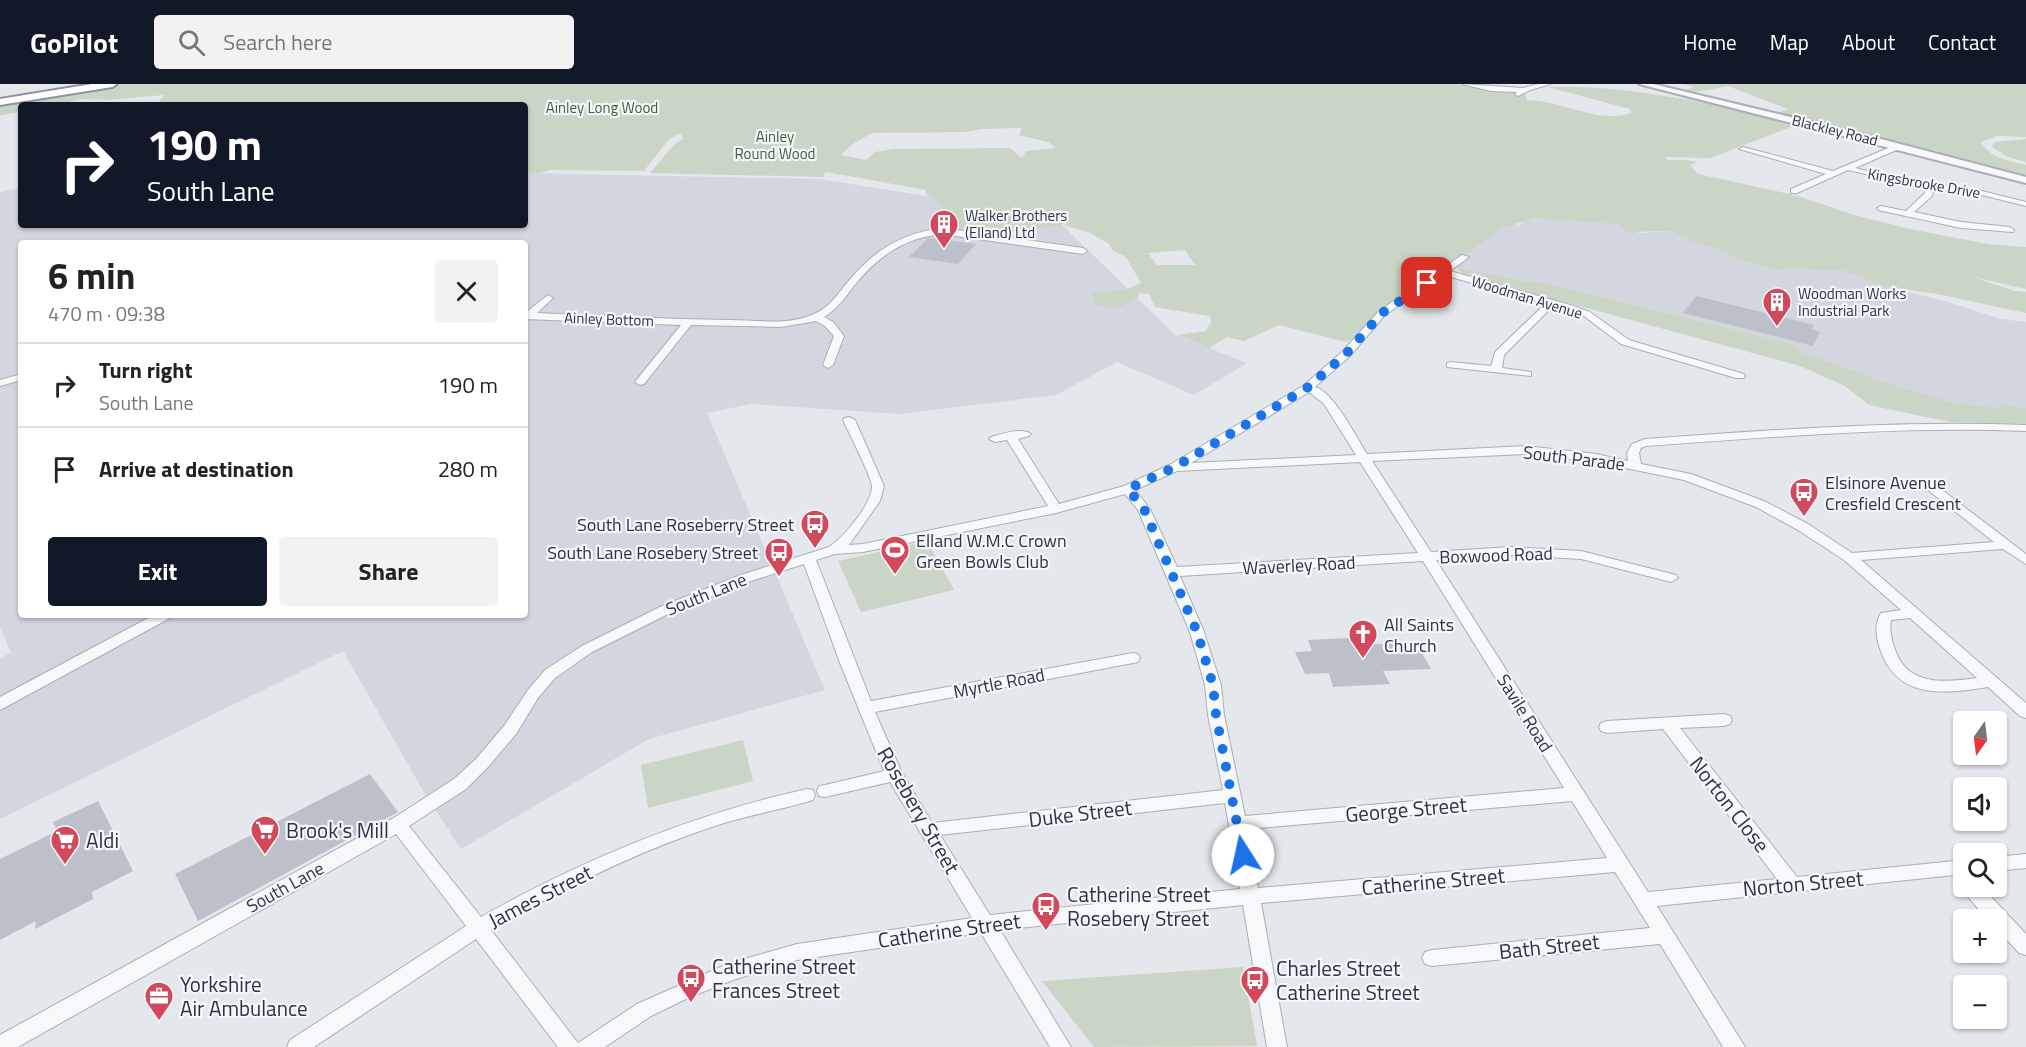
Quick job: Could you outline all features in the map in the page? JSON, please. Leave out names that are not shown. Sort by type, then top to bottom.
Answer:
[{"type":"highway","points":[[7,89],[47,84]]},
{"type":"highway","points":[[0,100],[85,84]]},
{"type":"highway","points":[[0,100],[112,84]]},
{"type":"street","points":[[1465,84],[1521,92],[1548,84]]},
{"type":"street","name":"Blackley Road","points":[[1643,84],[1898,146],[2026,180]]},
{"type":"street","points":[[1752,144],[1740,150],[1833,174]]},
{"type":"street","points":[[1794,191],[1898,146]]},
{"type":"street","name":"Kingsbrooke Drive","points":[[1847,168],[1930,187],[2000,197],[2026,204]]},
{"type":"street","points":[[1907,214],[1929,195],[1930,187]]},
{"type":"street","name":"Kingsbrooke Drive","points":[[2000,197],[2011,189]]},
{"type":"street","points":[[1881,208],[1961,225],[2010,230]]},
{"type":"street","name":"Ainley Bottom","points":[[528,316],[688,322],[796,323],[829,310],[865,268],[895,243],[922,232],[942,231],[1083,251]]},
{"type":"street","name":"South Lane","points":[[0,1046],[398,824],[460,784],[482,763],[510,730],[533,694],[550,674],[587,649],[665,610],[743,579],[834,550],[863,548],[1056,509],[1128,489],[1175,467],[1307,388],[1346,354],[1382,313],[1465,257]]},
{"type":"street","name":"Woodman Avenue","points":[[1444,272],[1587,314],[1625,342],[1740,376]]},
{"type":"street","name":"Ainley Bottom","points":[[528,315],[548,298]]},
{"type":"street","points":[[1496,370],[1499,354],[1551,303]]},
{"type":"street","points":[[816,317],[830,324],[839,336],[828,366]]},
{"type":"street","name":"Ainley Bottom","points":[[640,382],[688,322]]},
{"type":"street","points":[[1451,365],[1527,374]]},
{"type":"street","points":[[0,383],[18,378]]},
{"type":"street","name":"Savile Road","points":[[1307,388],[1316,390],[1328,402],[1735,1047]]},
{"type":"street","points":[[834,550],[843,544],[860,523],[874,501],[878,486],[849,420]]},
{"type":"street","name":"South Parade","points":[[1175,467],[1526,450],[1635,465],[1633,453],[1636,446],[1645,442],[1842,428],[1950,424],[2024,429]]},
{"type":"street","points":[[995,439],[1025,434]]},
{"type":"street","points":[[1010,436],[1056,509]]},
{"type":"street","points":[[1635,465],[1707,484],[1760,504],[1803,526],[1849,556],[2026,712]]},
{"type":"street","points":[[1925,483],[2026,560]]},
{"type":"street","points":[[1128,489],[1144,509],[1172,572],[1197,632],[1213,685],[1216,715],[1238,823],[1277,1047]]},
{"type":"street","points":[[1849,556],[2006,545]]},
{"type":"street","name":"Boxwood Road","points":[[1427,557],[1546,551],[1608,560],[1656,576],[1671,578]]},
{"type":"street","name":"Waverley Road","points":[[1172,572],[1427,557]]},
{"type":"street","name":"Rosebery Street","points":[[809,558],[865,708],[894,776],[1060,1047]]},
{"type":"street","points":[[1913,613],[1886,616],[1882,623],[1890,663],[1899,674],[1919,685],[1930,686],[1991,681]]},
{"type":"street","points":[[0,704],[159,618]]},
{"type":"street","name":"Myrtle Road","points":[[865,708],[1133,658]]},
{"type":"street","points":[[1607,727],[1724,720]]},
{"type":"street","name":"Norton Close","points":[[1667,723],[1792,884]]},
{"type":"street","name":"James Street","points":[[297,1047],[480,927],[559,885],[670,833],[774,801],[894,776]]},
{"type":"street","name":"George Street","points":[[1238,823],[1575,794]]},
{"type":"street","name":"Duke Street","points":[[928,830],[1232,796]]},
{"type":"street","points":[[398,824],[480,927],[570,1047]]},
{"type":"street","points":[[2007,863],[2026,861]]},
{"type":"street","name":"Catherine Street","points":[[587,1047],[644,1010],[730,972],[796,952],[985,924],[1251,896],[1620,864]]},
{"type":"street","name":"Norton Street","points":[[1642,900],[1792,884],[1953,872]]},
{"type":"street","points":[[1979,897],[2026,947]]},
{"type":"street","name":"Bath Street","points":[[1432,958],[1665,935]]},
{"type":"shaded area","points":[[528,173],[819,179],[1053,216],[1174,334],[1247,363],[1194,395],[1117,362],[1056,395],[900,414],[751,404],[707,413],[825,690],[649,739],[461,849],[425,794],[343,651],[0,819],[0,658],[11,653],[0,627],[0,192],[18,189],[18,228],[528,228]]},
{"type":"shaded area","points":[[1545,218],[1616,224],[1639,233],[1670,231],[1693,242],[1726,252],[1732,257],[1768,268],[1844,271],[1887,287],[1945,301],[2001,319],[2026,322],[2026,408],[2005,404],[1999,408],[1951,402],[1888,383],[1802,352],[1794,344],[1536,281],[1529,282],[1452,266],[1500,229],[1512,224],[1519,225],[1529,219]]},
{"type":"green space","points":[[120,84],[1455,84],[1525,94],[1527,100],[1594,114],[1620,116],[1631,113],[1630,109],[1547,87],[1611,89],[1711,104],[1806,126],[1796,125],[1710,158],[1665,157],[1668,160],[1697,162],[1690,165],[1698,174],[1798,196],[1854,215],[1910,229],[1988,244],[2026,247],[2026,289],[1973,277],[2014,291],[2026,292],[2026,313],[1937,294],[1887,287],[1844,271],[1768,268],[1732,257],[1726,252],[1693,242],[1670,231],[1625,232],[1626,229],[1616,224],[1535,218],[1500,229],[1452,266],[1422,280],[1384,307],[1358,336],[1346,342],[1279,325],[1244,341],[1227,337],[1209,348],[1178,335],[1206,331],[1211,322],[1210,316],[1155,307],[1149,294],[1140,293],[1137,298],[1116,309],[1096,305],[1092,292],[1125,290],[1141,283],[1126,257],[1113,251],[1109,244],[1090,233],[1064,225],[1068,223],[1042,229],[1012,231],[1011,236],[936,225],[947,215],[942,212],[941,203],[926,194],[926,190],[826,172],[823,177],[650,173],[674,145],[683,139],[681,133],[669,139],[644,171],[550,170],[528,173],[528,102],[159,102],[165,95],[108,100],[81,99],[68,102],[18,102],[18,112],[0,115],[0,104]],"holes":[[[1022,128],[1019,135],[1048,142],[1056,148],[1026,151],[1022,158],[1010,148],[894,149],[875,152],[866,160],[841,155],[854,143],[872,133],[965,132],[981,129]],[[1185,250],[1195,265],[1157,265],[1148,253]]]},
{"type":"green space","points":[[1684,84],[2026,84],[2026,137],[1997,136],[1981,142],[1989,152],[2026,165],[2026,178],[1777,113],[1788,109],[1728,86],[1691,93],[1681,91],[1694,87]]},
{"type":"green space","points":[[2026,139],[2026,162],[2008,157],[1992,147],[1994,142]]},
{"type":"green space","points":[[1456,267],[1529,282],[1536,281],[1794,344],[1802,352],[1888,383],[1951,402],[1999,408],[2004,404],[2026,408],[2026,424],[1950,422],[1869,405],[1845,386],[1800,366],[1476,278],[1462,273]]},
{"type":"green space","name":"Elland W.M.C Crown Green Bowls Club","points":[[927,541],[954,590],[861,612],[838,561]]},
{"type":"green space","points":[[743,740],[753,781],[648,808],[641,765]]},
{"type":"green space","points":[[1243,967],[1257,1046],[1094,1047],[1042,981]]},
{"type":"building","name":"Walker Brothers (Elland) Ltd","points":[[928,238],[976,244],[958,264],[909,257]]},
{"type":"building","name":"Woodman Works Industrial Park","points":[[1696,296],[1814,325],[1811,329],[1820,332],[1813,346],[1683,313]]},
{"type":"building","name":"All Saints Church","points":[[1368,637],[1372,644],[1416,643],[1431,669],[1383,671],[1390,684],[1333,687],[1329,673],[1305,674],[1295,652],[1312,651],[1308,640]]},
{"type":"building","name":"Brook's Mill","points":[[370,774],[398,812],[198,921],[175,874]]},
{"type":"building","name":"Aldi","points":[[98,801],[133,871],[92,892],[93,899],[35,929],[36,921],[0,940],[0,859],[57,831],[53,822]]},
{"type":"place","name":"Walker Brothers (Elland) Ltd","points":[[944,250]]},
{"type":"place","name":"Woodman Works Industrial Park","points":[[1777,328]]},
{"type":"place","name":"Elsinore Avenue Cresfield Crescent","points":[[1804,518]]},
{"type":"place","name":"South Lane Roseberry Street","points":[[815,550]]},
{"type":"place","name":"Elland W.M.C Crown Green Bowls Club","points":[[895,576]]},
{"type":"place","name":"South Lane Rosebery Street","points":[[779,578]]},
{"type":"place","name":"All Saints Church","points":[[1363,660]]},
{"type":"place","name":"Brook's Mill","points":[[265,856]]},
{"type":"place","name":"Aldi","points":[[65,866]]},
{"type":"place","name":"Catherine Street Rosebery Street","points":[[1046,932]]},
{"type":"place","name":"Catherine Street Frances Street","points":[[691,1004]]},
{"type":"place","name":"Charles Street Catherine Street","points":[[1255,1006]]},
{"type":"place","name":"Yorkshire Air Ambulance","points":[[159,1022]]},
{"type":"route","points":[[1243,855],[1216,715],[1213,685],[1197,632],[1144,509],[1128,489],[1175,467],[1307,388],[1346,354],[1382,313],[1427,283]]},
{"type":"park label","name":"Ainley Long Wood","points":[[602,107]]},
{"type":"park label","name":"Ainley Round Wood","points":[[775,144]]}]
